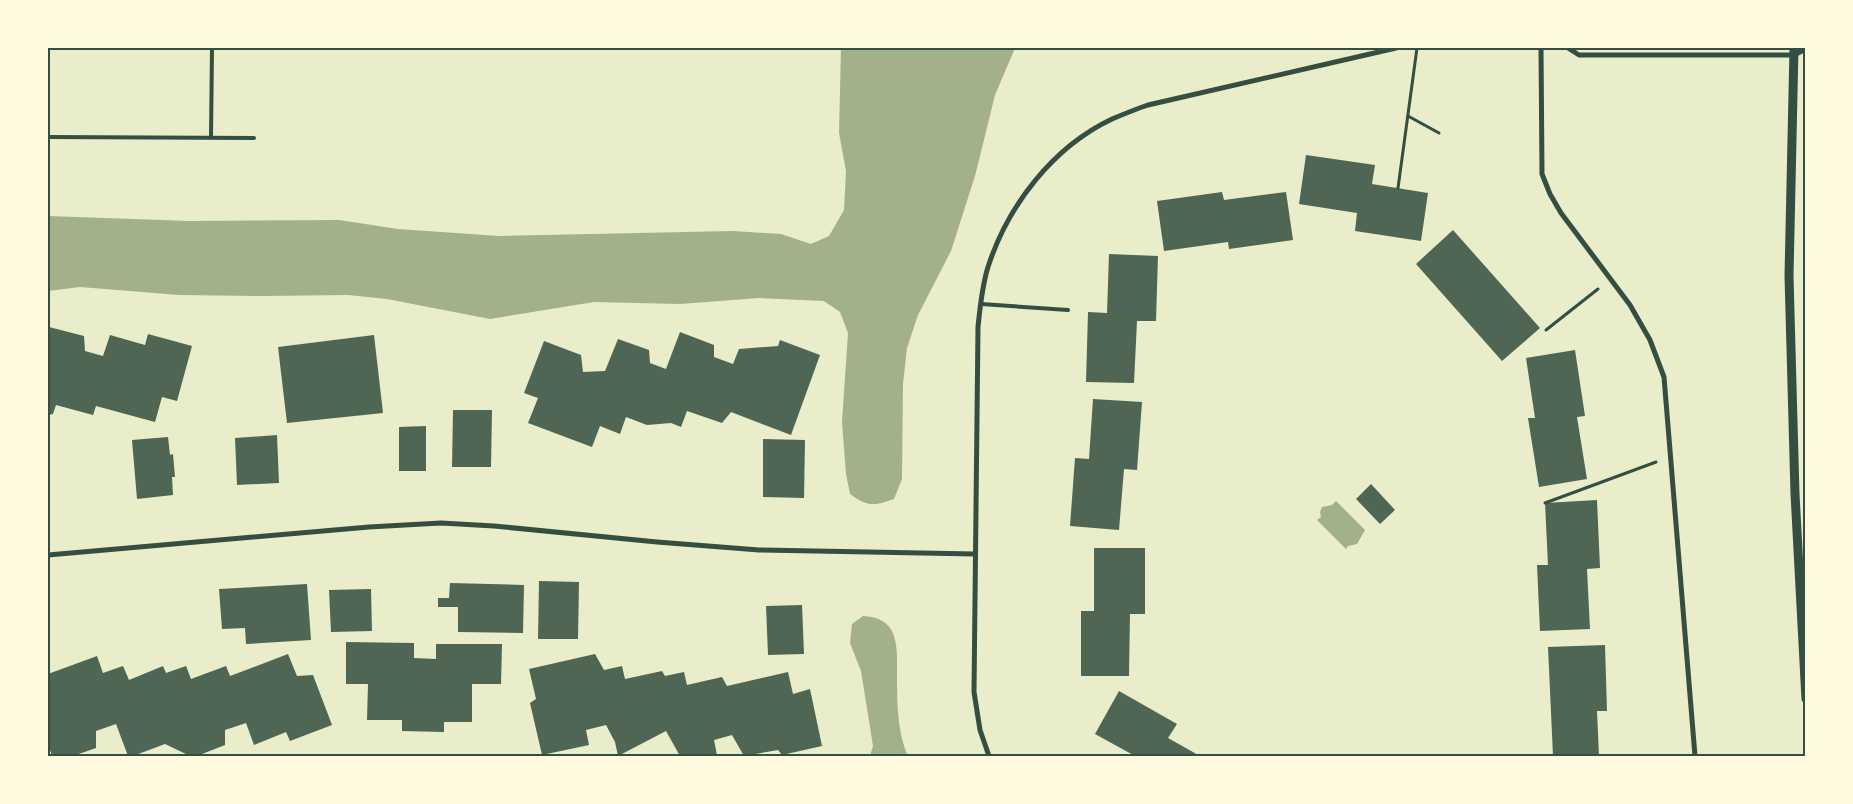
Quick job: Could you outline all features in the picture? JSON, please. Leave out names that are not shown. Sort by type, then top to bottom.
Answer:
[{"type":"street","points":[[989,756],[980,730],[974,692],[978,327],[988,268],[1002,231],[1017,205],[1047,166],[1077,140],[1111,119],[1148,105],[1396,48]]},
{"type":"street","points":[[1541,48],[1542,174],[1550,194],[1561,213],[1630,305],[1650,340],[1664,377],[1695,756]]},
{"type":"street","points":[[1568,48],[1579,55],[1794,51],[1806,49]]},
{"type":"street","points":[[1794,51],[1790,286],[1794,494],[1806,699]]},
{"type":"street","points":[[48,555],[368,526],[441,523],[759,550],[975,554]]},
{"type":"lane","points":[[211,137],[212,48]]},
{"type":"lane","points":[[48,137],[254,138]]},
{"type":"lane","points":[[981,304],[1068,310]]},
{"type":"path","points":[[1398,188],[1417,48]]},
{"type":"path","points":[[1408,116],[1440,133]]},
{"type":"path","points":[[1546,330],[1611,279]]},
{"type":"path","points":[[1545,503],[1670,456]]},
{"type":"shaded area","points":[[841,48],[1015,48],[995,95],[975,176],[951,251],[918,315],[907,348],[903,384],[902,479],[894,499],[871,504],[861,501],[850,494],[846,474],[842,422],[848,333],[840,312],[824,301],[759,298],[680,304],[594,302],[490,319],[387,299],[348,295],[179,295],[80,287],[48,291],[48,216],[189,221],[339,220],[398,229],[499,236],[733,231],[781,234],[811,244],[829,236],[844,210],[846,171],[839,133]]},
{"type":"shaded area","points":[[1336,501],[1365,530],[1357,544],[1348,546],[1346,549],[1317,520],[1321,517],[1322,507],[1332,505]]},
{"type":"shaded area","points":[[863,616],[883,621],[894,636],[897,652],[898,716],[904,747],[908,756],[870,756],[873,746],[861,671],[850,643],[852,624]]},
{"type":"building","points":[[1306,155],[1375,165],[1372,184],[1428,193],[1421,241],[1355,231],[1357,213],[1299,204]]},
{"type":"building","points":[[1222,192],[1224,200],[1286,192],[1293,240],[1229,249],[1228,242],[1164,251],[1157,201]]},
{"type":"building","points":[[1453,230],[1540,328],[1502,361],[1416,264]]},
{"type":"building","points":[[1109,254],[1158,256],[1156,321],[1137,321],[1134,383],[1086,382],[1088,312],[1107,313]]},
{"type":"building","points":[[49,327],[84,336],[85,351],[103,356],[110,335],[145,345],[148,334],[192,346],[177,401],[162,397],[155,422],[96,406],[93,415],[56,405],[53,414],[48,415]]},
{"type":"building","points":[[680,332],[714,345],[714,357],[733,364],[739,349],[778,346],[780,340],[820,355],[791,435],[731,412],[722,423],[687,411],[681,427],[671,423],[647,425],[626,417],[620,434],[600,426],[592,447],[528,423],[538,398],[524,393],[544,341],[581,355],[583,372],[605,371],[618,339],[649,350],[650,363],[666,369]]},
{"type":"building","points":[[374,335],[383,413],[287,423],[278,347]]},
{"type":"building","points":[[1575,350],[1585,416],[1577,417],[1587,479],[1539,487],[1528,418],[1535,418],[1526,358]]},
{"type":"building","points":[[1093,399],[1142,402],[1137,470],[1124,469],[1119,530],[1070,526],[1075,458],[1089,459]]},
{"type":"building","points":[[453,410],[492,410],[491,467],[452,467]]},
{"type":"building","points":[[426,426],[426,471],[399,471],[399,427]]},
{"type":"building","points":[[277,435],[279,483],[237,485],[235,438]]},
{"type":"building","points":[[168,437],[170,455],[173,454],[175,477],[172,477],[173,495],[137,499],[132,440]]},
{"type":"building","points":[[763,439],[805,440],[804,498],[763,497]]},
{"type":"building","points":[[1371,484],[1395,510],[1380,524],[1356,499]]},
{"type":"building","points":[[1597,500],[1600,568],[1587,569],[1590,629],[1540,631],[1537,565],[1548,565],[1545,503]]},
{"type":"building","points":[[1094,548],[1145,548],[1145,614],[1130,614],[1129,676],[1081,676],[1081,611],[1094,611]]},
{"type":"building","points":[[539,581],[579,582],[578,639],[538,639]]},
{"type":"building","points":[[450,583],[524,585],[523,633],[458,632],[458,607],[438,607],[438,598],[449,598]]},
{"type":"building","points":[[307,584],[311,640],[246,644],[245,628],[222,629],[219,589]]},
{"type":"building","points":[[371,589],[372,631],[331,632],[329,590]]},
{"type":"building","points":[[802,605],[804,654],[768,655],[766,606]]},
{"type":"building","points":[[346,642],[414,643],[414,658],[436,659],[436,644],[502,644],[501,684],[472,684],[472,722],[444,722],[444,732],[402,731],[402,720],[367,720],[368,684],[346,684]]},
{"type":"building","points":[[1605,645],[1607,711],[1597,711],[1599,756],[1553,756],[1548,647]]},
{"type":"building","points":[[288,654],[297,676],[313,675],[332,725],[290,741],[286,732],[254,745],[246,723],[225,730],[225,745],[197,756],[190,756],[165,744],[133,756],[128,756],[116,724],[96,731],[96,748],[73,756],[52,756],[48,744],[48,674],[97,656],[103,673],[123,666],[129,680],[163,666],[166,673],[186,666],[191,679],[226,666],[230,676]]},
{"type":"building","points":[[595,654],[604,670],[622,666],[625,679],[662,671],[665,676],[684,672],[687,685],[722,677],[727,686],[788,672],[793,694],[810,689],[822,746],[782,755],[778,750],[744,756],[732,735],[714,740],[717,755],[680,756],[666,731],[618,756],[615,742],[606,725],[586,730],[589,745],[542,755],[530,703],[536,699],[529,669]]},
{"type":"building","points":[[1119,691],[1177,724],[1168,738],[1200,756],[1135,756],[1095,734]]}]
